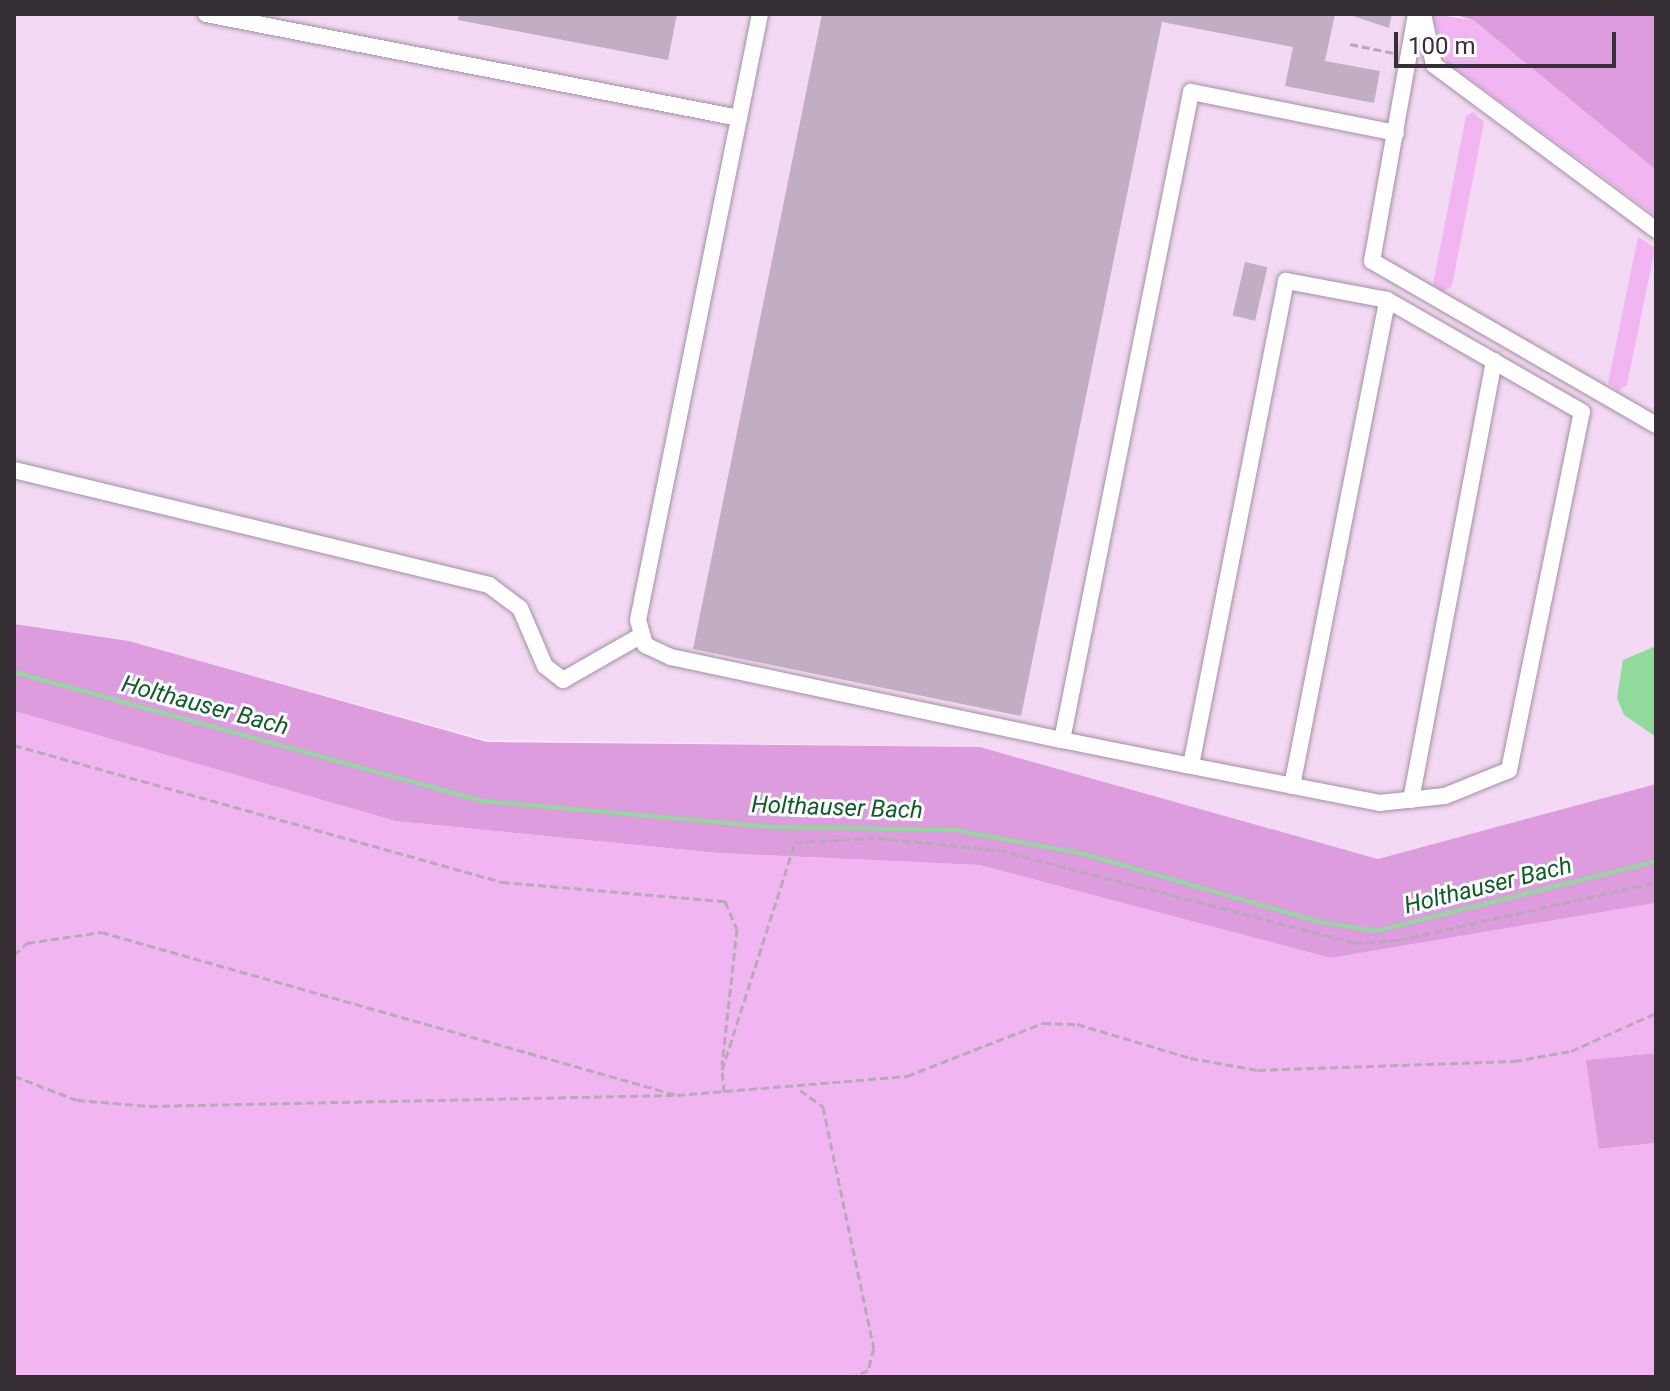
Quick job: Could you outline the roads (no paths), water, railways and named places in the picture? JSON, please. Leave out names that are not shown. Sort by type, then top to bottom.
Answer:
[{"type":"lane","points":[[206,14],[739,118]]},
{"type":"lane","points":[[760,14],[638,620],[645,645],[671,657],[1062,740],[1191,766],[1379,803],[1445,796],[1509,770],[1582,412],[1387,300],[1286,281],[1191,766]]},
{"type":"lane","points":[[1416,14],[1372,261],[1656,425]]},
{"type":"lane","points":[[1423,14],[1434,65],[1656,230]]},
{"type":"lane","points":[[1062,740],[1191,92],[1396,133]]},
{"type":"lane","points":[[1292,786],[1387,300]]},
{"type":"lane","points":[[1411,800],[1494,361]]},
{"type":"lane","points":[[14,470],[489,585],[520,608],[545,666],[563,680],[642,635]]},
{"type":"waterway","name":"Holthauser Bach","points":[[14,672],[482,801],[776,827],[955,830],[1084,854],[1320,922],[1376,931],[1656,861]]}]
